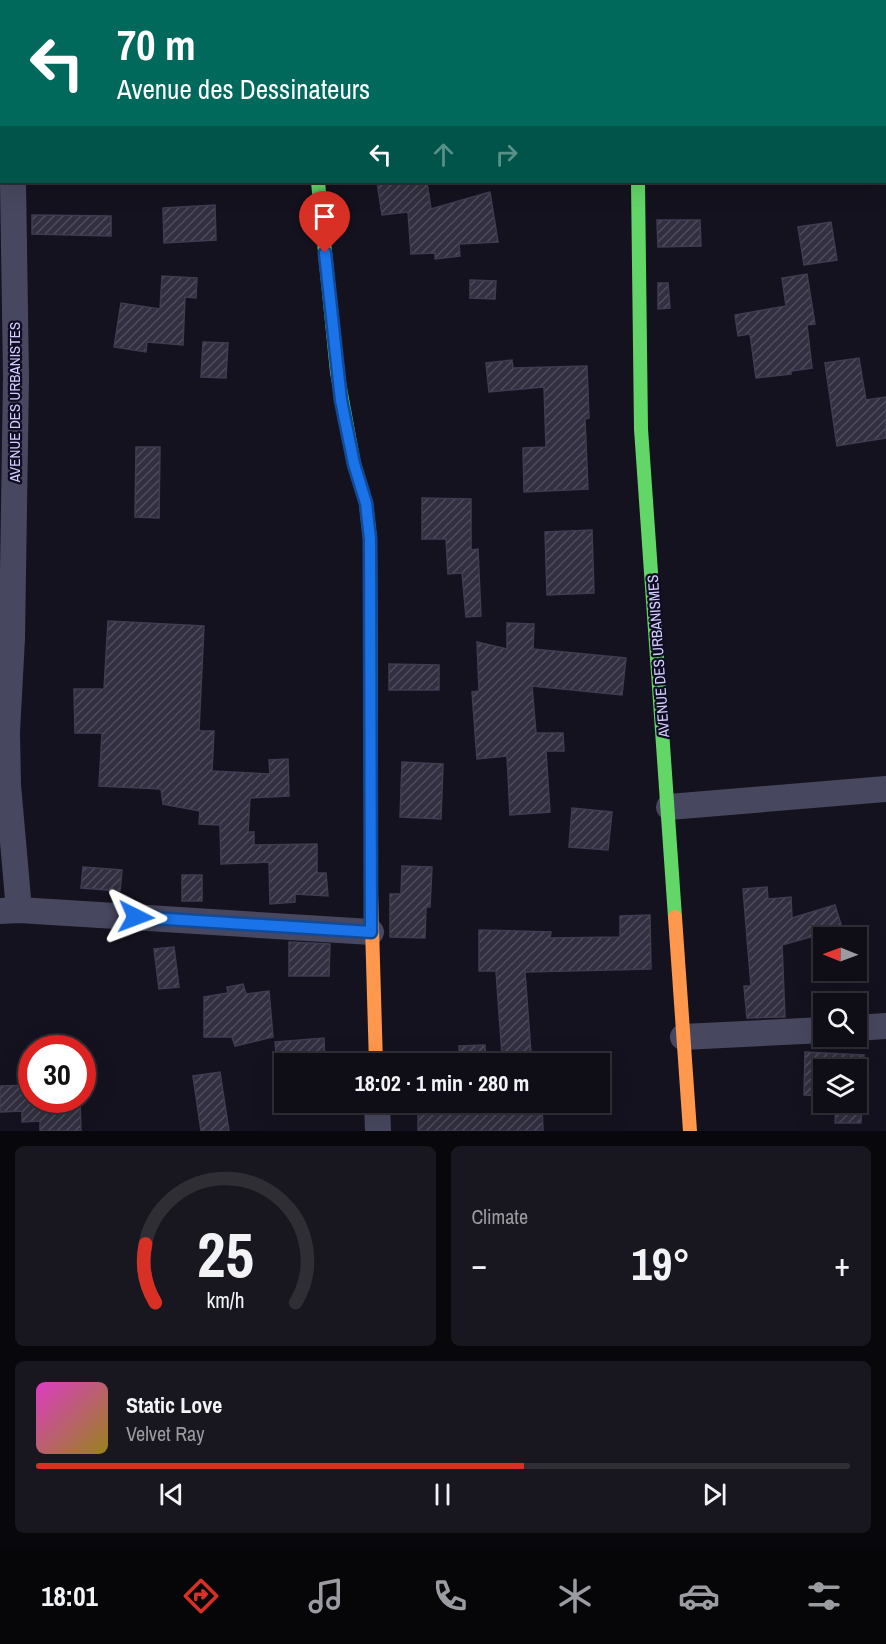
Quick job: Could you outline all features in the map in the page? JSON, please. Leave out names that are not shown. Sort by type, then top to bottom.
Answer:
[{"type":"street","name":"AVENUE DES URBANISTES","points":[[9,910],[7,732],[12,638],[7,494],[16,377],[13,183]]},
{"type":"street","points":[[318,183],[338,381],[354,464],[366,503],[370,539],[371,932],[376,1053]]},
{"type":"street","name":"AVENUE DES URBANISMES","points":[[638,183],[641,429],[690,1131]]},
{"type":"street","points":[[669,807],[886,789]]},
{"type":"street","points":[[9,910],[371,932]]},
{"type":"street","points":[[867,1027],[886,1026]]},
{"type":"street","points":[[684,1037],[813,1031]]},
{"type":"street","points":[[377,1113],[378,1131]]},
{"type":"building","points":[[377,183],[427,183],[431,209],[490,192],[498,242],[459,244],[460,256],[435,259],[435,253],[411,254],[408,212],[382,215]]},
{"type":"building","points":[[215,205],[216,240],[164,243],[163,208]]},
{"type":"building","points":[[32,215],[111,216],[111,236],[32,234]]},
{"type":"building","points":[[657,220],[700,220],[701,246],[658,247]]},
{"type":"building","points":[[831,222],[837,260],[804,265],[798,227]]},
{"type":"building","points":[[807,274],[815,324],[807,325],[812,368],[791,371],[791,374],[756,378],[750,334],[738,336],[735,315],[786,306],[782,278]]},
{"type":"building","points":[[162,276],[197,278],[196,298],[185,297],[183,345],[147,342],[146,352],[114,347],[121,303],[160,309]]},
{"type":"building","points":[[470,280],[496,281],[495,299],[470,298]]},
{"type":"building","points":[[658,283],[668,283],[670,308],[658,309]]},
{"type":"building","points":[[203,342],[228,343],[226,378],[201,377]]},
{"type":"building","points":[[859,358],[866,400],[886,397],[886,438],[837,446],[825,363]]},
{"type":"building","points":[[512,360],[513,368],[587,366],[589,418],[585,419],[588,489],[524,492],[523,448],[546,447],[544,387],[489,392],[486,363]]},
{"type":"building","points":[[136,447],[160,447],[159,518],[135,517]]},
{"type":"building","points":[[422,498],[471,499],[471,550],[478,549],[481,616],[466,617],[462,573],[448,574],[446,539],[422,539]]},
{"type":"building","points":[[592,530],[594,593],[547,595],[545,532]]},
{"type":"building","points":[[108,621],[204,626],[199,731],[214,731],[212,771],[270,774],[269,760],[288,759],[289,796],[250,798],[248,832],[254,832],[254,845],[317,844],[317,873],[326,873],[328,896],[295,894],[295,902],[270,904],[269,862],[221,864],[220,825],[199,824],[200,811],[163,804],[161,789],[99,786],[102,733],[75,733],[74,689],[104,689]]},
{"type":"building","points":[[507,623],[534,624],[533,649],[626,658],[622,695],[532,686],[536,733],[563,733],[564,751],[546,751],[550,812],[510,815],[507,756],[477,759],[472,692],[479,691],[477,642],[507,649]]},
{"type":"building","points":[[389,664],[439,665],[439,690],[389,690]]},
{"type":"building","points":[[402,762],[443,764],[441,819],[400,817]]},
{"type":"building","points":[[572,808],[612,812],[608,850],[569,847]]},
{"type":"building","points":[[402,866],[432,867],[430,907],[426,907],[425,938],[390,937],[390,894],[401,894]]},
{"type":"building","points":[[83,867],[122,870],[120,891],[81,888]]},
{"type":"building","points":[[182,875],[202,875],[202,901],[182,901]]},
{"type":"building","points":[[767,887],[768,899],[791,897],[792,918],[835,905],[842,927],[813,927],[813,936],[782,945],[785,1017],[747,1018],[744,986],[751,986],[743,889]]},
{"type":"building","points":[[650,915],[651,969],[525,972],[531,1053],[502,1053],[496,971],[479,971],[479,930],[551,932],[550,938],[620,937],[620,916]]},
{"type":"building","points":[[289,942],[330,944],[329,976],[289,976]]},
{"type":"building","points":[[174,947],[179,987],[159,989],[154,949]]},
{"type":"building","points":[[243,984],[246,994],[269,991],[273,1037],[235,1046],[232,1037],[204,1037],[204,997],[228,993],[227,987]]},
{"type":"building","points":[[324,1038],[325,1053],[276,1053],[275,1042]]},
{"type":"building","points":[[485,1045],[485,1053],[459,1053],[459,1046]]},
{"type":"building","points":[[805,1052],[864,1055],[864,1059],[813,1059],[813,1095],[804,1095]]},
{"type":"building","points":[[220,1072],[229,1131],[201,1131],[193,1076]]},
{"type":"building","points":[[18,1085],[18,1111],[0,1112],[0,1086]]},
{"type":"building","points":[[22,1113],[80,1113],[81,1131],[40,1131],[40,1121],[22,1122]]},
{"type":"building","points":[[418,1113],[542,1113],[543,1131],[418,1131]]},
{"type":"building","points":[[835,1113],[861,1113],[861,1123],[835,1123]]},
{"type":"traffic: fast","points":[[318,183],[337,372],[354,464],[366,503],[370,539],[371,737]]},
{"type":"traffic: fast","points":[[638,183],[641,429],[675,917]]},
{"type":"traffic: slow","points":[[371,893],[376,1053]]},
{"type":"traffic: slow","points":[[675,917],[690,1131]]},
{"type":"traffic: jam","points":[[371,737],[371,893]]},
{"type":"route","points":[[136,917],[371,932],[370,539],[366,503],[354,464],[341,400],[325,253]]}]
